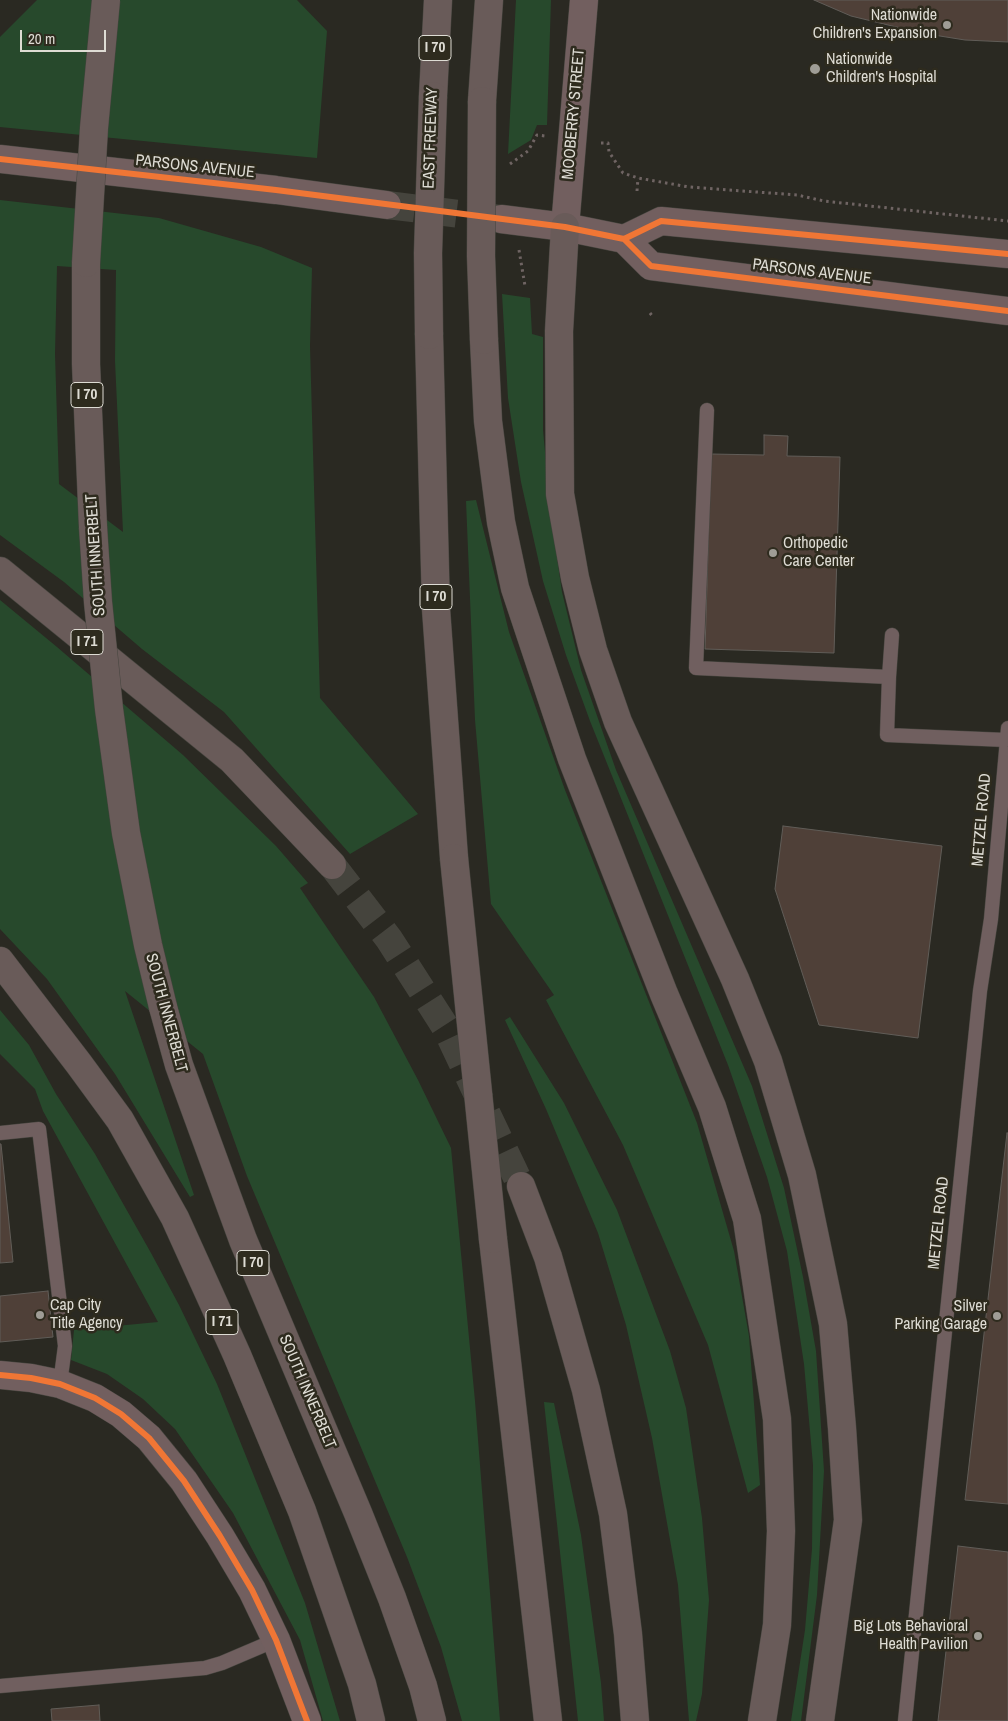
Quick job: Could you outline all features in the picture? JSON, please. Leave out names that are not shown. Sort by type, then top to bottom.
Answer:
[{"type":"highway","name":"SOUTH INNERBELT","points":[[106,0],[94,128],[86,263],[86,364],[98,602],[109,709],[126,833],[148,945],[179,1065],[243,1240],[365,1530],[423,1686],[432,1721]]},
{"type":"highway","name":"EAST FREEWAY","points":[[438,0],[428,253],[436,609],[454,858],[493,1240],[548,1721]]},
{"type":"highway","points":[[489,0],[482,101],[480,256],[488,420],[501,522],[515,588],[572,759],[664,994],[712,1107],[747,1219],[777,1419],[781,1531],[777,1625],[762,1721]]},
{"type":"highway","points":[[565,227],[559,331],[560,494],[575,578],[593,650],[618,722],[735,978],[768,1061],[802,1175],[832,1324],[842,1428],[848,1520],[820,1721]]},
{"type":"highway","name":"I 71","points":[[0,571],[232,760],[332,865]]},
{"type":"highway","name":"I 71","points":[[0,961],[120,1120],[175,1218],[237,1356],[302,1512],[362,1684],[372,1721]]},
{"type":"highway","points":[[521,1186],[548,1257],[586,1390],[609,1495],[628,1634],[635,1721]]},
{"type":"street","name":"MOOBERRY STREET","points":[[565,227],[584,0]]},
{"type":"street","name":"PARSONS AVENUE","points":[[0,159],[276,190],[387,205]]},
{"type":"street","points":[[508,220],[565,227],[624,239],[661,221],[1008,254]]},
{"type":"street","name":"PARSONS AVENUE","points":[[624,239],[651,266],[1008,310]]},
{"type":"street","points":[[0,1375],[31,1378],[60,1384],[95,1398],[121,1414],[149,1438],[184,1481],[252,1590],[276,1640],[307,1721]]},
{"type":"lane","points":[[707,410],[696,668],[889,677]]},
{"type":"lane","points":[[892,635],[887,735],[1007,734]]},
{"type":"lane","name":"METZEL ROAD","points":[[905,1721],[979,1001],[992,919],[1007,734]]},
{"type":"lane","points":[[0,1133],[39,1129],[64,1346],[60,1384]]},
{"type":"lane","points":[[0,1686],[205,1668],[222,1664],[276,1640]]},
{"type":"path","points":[[506,166],[528,151],[537,135],[608,143],[609,152],[623,173],[638,178],[689,187],[797,195],[824,201],[1008,221]]},
{"type":"path","points":[[637,191],[638,178]]},
{"type":"path","points":[[508,220],[525,286]]},
{"type":"path","points":[[650,313],[653,317]]},
{"type":"green space","points":[[37,0],[297,0],[327,31],[317,158],[0,127],[0,37]]},
{"type":"green space","points":[[516,0],[551,0],[547,125],[537,125],[531,140],[508,154]]},
{"type":"green space","points":[[0,200],[159,218],[261,247],[312,268],[310,346],[320,698],[418,814],[350,854],[224,712],[142,649],[64,582],[0,535]],"holes":[[[57,266],[116,270],[115,361],[123,532],[59,484],[55,354]]]},
{"type":"green space","points":[[502,294],[530,298],[532,334],[543,337],[543,430],[551,516],[562,592],[581,670],[616,770],[752,1086],[784,1188],[803,1277],[816,1351],[824,1471],[817,1595],[801,1721],[791,1721],[805,1630],[812,1549],[813,1465],[804,1364],[787,1251],[767,1177],[728,1065],[590,721],[566,655],[543,581],[521,482],[508,398]]},
{"type":"green space","points":[[476,500],[509,632],[565,790],[697,1123],[734,1251],[749,1336],[760,1485],[748,1493],[708,1345],[623,1145],[546,1000],[554,995],[491,904],[475,720],[466,501]]},
{"type":"green space","points":[[0,600],[183,755],[276,846],[308,883],[300,888],[374,997],[451,1148],[475,1401],[500,1721],[462,1721],[441,1647],[407,1557],[247,1176],[203,1054],[125,991],[194,1195],[190,1197],[115,1074],[47,979],[0,929]]},
{"type":"green space","points":[[0,1010],[29,1045],[56,1094],[95,1154],[179,1305],[217,1384],[305,1603],[340,1721],[323,1721],[300,1640],[233,1513],[175,1429],[143,1399],[107,1374],[71,1360],[74,1330],[158,1322],[43,1111],[35,1089],[0,1054]]},
{"type":"green space","points":[[510,1017],[564,1103],[617,1210],[670,1351],[686,1408],[702,1518],[709,1600],[702,1694],[696,1721],[689,1721],[678,1585],[652,1438],[626,1325],[598,1233],[546,1109],[505,1020]]},
{"type":"green space","points":[[544,1402],[554,1403],[581,1535],[601,1683],[604,1721],[578,1721]]},
{"type":"building","name":"Nationwide Children's Expansion","points":[[814,0],[1008,0],[1008,42],[965,40],[921,33],[851,16]]},
{"type":"building","name":"Orthopedic Care Center","points":[[764,435],[788,436],[787,456],[840,457],[834,653],[705,649],[711,454],[764,455]]},
{"type":"building","points":[[783,826],[942,846],[918,1038],[819,1025],[775,889]]},
{"type":"building","name":"Silver Parking Garage","points":[[1008,1133],[1008,1504],[965,1500]]},
{"type":"building","points":[[0,1144],[13,1262],[0,1263]]},
{"type":"building","points":[[48,1291],[53,1337],[0,1342],[0,1296]]},
{"type":"building","name":"Big Lots Behavioral Health Pavilion","points":[[958,1546],[1008,1552],[1008,1721],[938,1721]]},
{"type":"building","points":[[99,1705],[100,1721],[52,1721],[51,1709]]},
{"type":"tunnel","points":[[387,205],[501,219]]},
{"type":"tunnel","points":[[332,865],[389,939],[446,1028],[521,1186]]},
{"type":"cycle path","points":[[0,159],[276,190],[565,227],[624,239],[651,266],[1008,311]]},
{"type":"cycle path","points":[[624,239],[661,221],[1008,254]]},
{"type":"cycle path","points":[[0,1375],[31,1378],[60,1384],[95,1398],[121,1414],[149,1438],[184,1481],[252,1590],[276,1640],[307,1721]]},
{"type":"place","name":"Nationwide Children's Expansion","points":[[947,25]]},
{"type":"place","name":"Nationwide Children's Hospital","points":[[815,69]]},
{"type":"place","name":"Orthopedic Care Center","points":[[773,553]]},
{"type":"place","name":"Cap City Title Agency","points":[[40,1315]]},
{"type":"place","name":"Silver Parking Garage","points":[[997,1316]]},
{"type":"place","name":"Big Lots Behavioral Health Pavilion","points":[[978,1636]]}]
